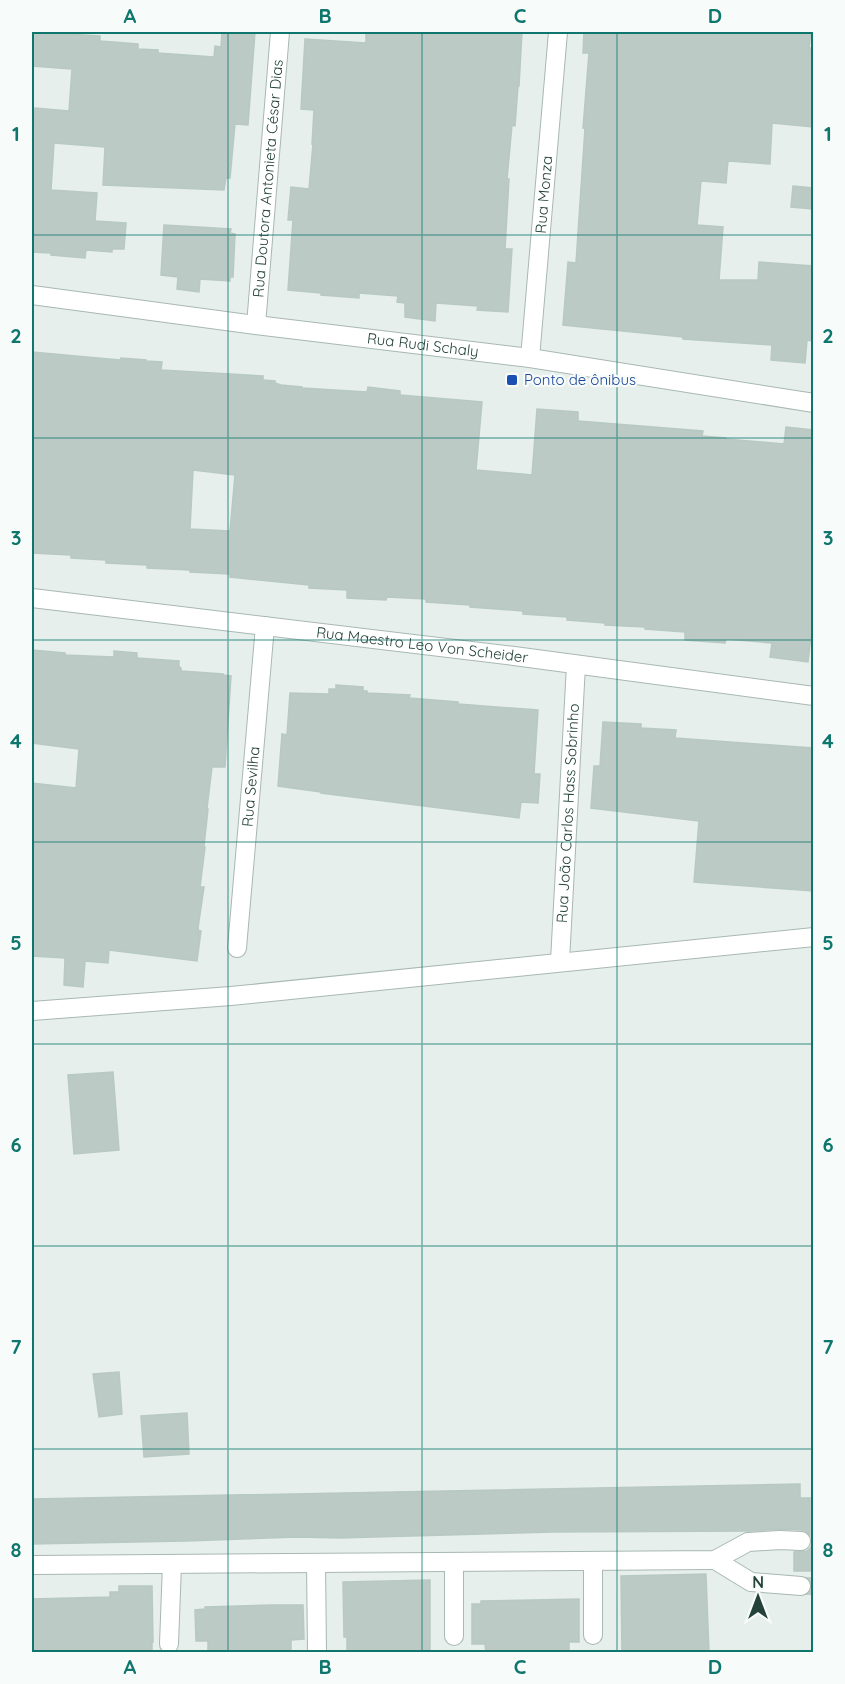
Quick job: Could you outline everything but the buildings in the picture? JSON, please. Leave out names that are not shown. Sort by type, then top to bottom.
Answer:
[{"type":"street","name":"Rua Doutora Antonieta César Dias","points":[[256,325],[280,32]]},
{"type":"street","name":"Rua Monza","points":[[530,358],[558,32]]},
{"type":"street","name":"Rua Rudi Schaly","points":[[32,295],[530,358],[813,403]]},
{"type":"street","name":"Rua Maestro Leo Von Scheider","points":[[32,598],[502,654],[813,696]]},
{"type":"street","name":"Rua Sevilha","points":[[237,948],[265,626]]},
{"type":"street","name":"Rua João Carlos Hass Sobrinho","points":[[560,962],[576,665]]},
{"type":"street","points":[[32,1011],[231,996],[813,937]]},
{"type":"street","points":[[32,1565],[715,1560],[748,1542],[801,1541]]},
{"type":"street","points":[[715,1560],[751,1582],[801,1586]]},
{"type":"street","points":[[593,1561],[593,1635]]},
{"type":"street","points":[[454,1562],[454,1636]]},
{"type":"street","points":[[315,1563],[317,1653]]},
{"type":"street","points":[[170,1644],[172,1564]]},
{"type":"tunnel","points":[[801,1586],[814,1586]]},
{"type":"place","name":"Ponto de ônibus","points":[[512,380]]}]
